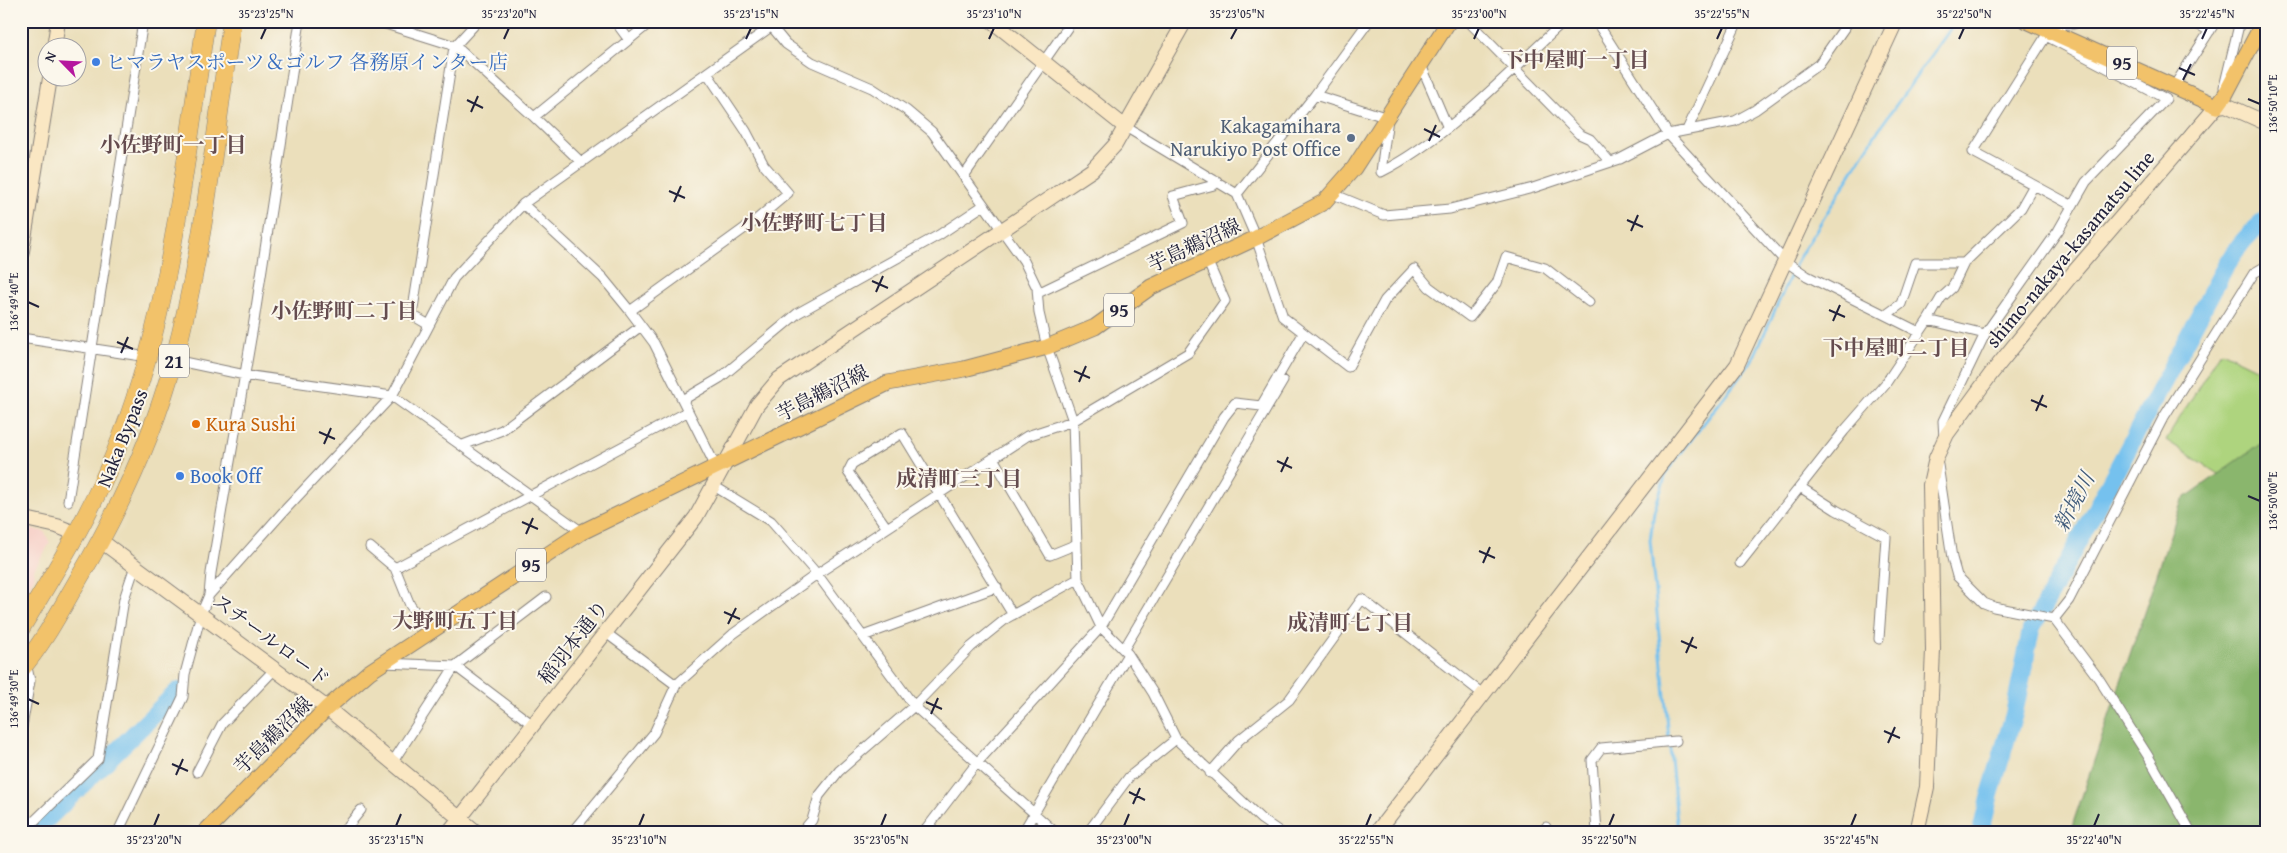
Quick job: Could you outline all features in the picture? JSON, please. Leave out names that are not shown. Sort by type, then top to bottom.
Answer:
[{"type":"highway","name":"Naka Bypass","points":[[21,628],[77,534],[121,439],[148,357],[162,303],[206,21]]},
{"type":"highway","name":"Naka Bypass","points":[[24,666],[36,652],[101,541],[143,453],[174,360],[197,258],[232,21]]},
{"type":"highway","name":"スチールロード","points":[[77,534],[101,541]]},
{"type":"main road","name":"芋島鵜沼線","points":[[205,832],[327,708],[381,662],[582,532],[619,512],[721,465],[888,383],[964,369],[1047,346],[1095,327],[1151,287],[1256,238],[1324,202],[1354,168],[1449,21]]},
{"type":"main road","name":"95","points":[[2027,21],[2049,33],[2221,101]]},
{"type":"main road","points":[[2221,101],[2264,21]]},
{"type":"street","points":[[55,38],[58,21]]},
{"type":"street","points":[[68,500],[144,21]]},
{"type":"street","points":[[210,595],[211,572],[300,21]]},
{"type":"street","points":[[376,21],[401,25],[454,47],[534,117],[582,163]]},
{"type":"street","points":[[429,325],[412,315],[454,47],[478,21]]},
{"type":"street","points":[[615,21],[629,40]]},
{"type":"street","points":[[534,117],[652,21]]},
{"type":"street","points":[[760,21],[772,26],[786,44],[812,62],[872,88],[906,110],[932,132],[1024,261],[1038,293],[1039,313],[1047,346],[1073,420],[1078,579],[1101,627],[1126,652],[1153,694],[1176,739],[1210,773],[1261,819],[1279,832]]},
{"type":"street","points":[[992,21],[1044,60],[1124,126],[1237,194],[1256,238],[1283,317],[1348,367],[1385,300],[1414,269],[1429,287],[1470,317],[1497,283],[1506,258],[1545,268],[1589,302]]},
{"type":"street","points":[[964,176],[1072,21]]},
{"type":"street","name":"稲羽本通り","points":[[450,832],[696,517],[714,486],[721,465],[757,405],[779,379],[1002,232],[1092,170],[1115,145],[1124,126],[1185,21]]},
{"type":"street","points":[[1237,194],[1315,95],[1369,21]]},
{"type":"street","points":[[1468,21],[1579,134],[1590,139],[1610,162]]},
{"type":"street","points":[[1315,95],[1388,118],[1381,172],[1406,160],[1448,128],[1565,21]]},
{"type":"street","points":[[1596,21],[1668,134],[1791,265],[1919,332]]},
{"type":"street","points":[[1688,130],[1738,21]]},
{"type":"street","points":[[1333,194],[1384,215],[1450,209],[1533,188],[1610,162],[1668,134],[1735,121],[1755,110],[1819,64],[1849,21]]},
{"type":"street","points":[[1377,832],[1737,365],[1791,265],[1896,21]]},
{"type":"street","points":[[2071,205],[1972,152],[2049,33],[2064,24],[2074,24],[2076,21]]},
{"type":"street","points":[[2191,21],[2210,31]]},
{"type":"street","points":[[2178,80],[2216,21]]},
{"type":"street","points":[[2240,21],[2221,101],[2266,123]]},
{"type":"street","points":[[118,832],[182,697],[185,674],[201,614],[210,595],[277,519],[392,396],[454,278],[523,204],[772,26]]},
{"type":"street","points":[[1944,439],[1943,421],[1985,334],[2058,231],[2071,205],[2086,182],[2166,99],[2049,33]]},
{"type":"street","points":[[1421,65],[1448,128]]},
{"type":"street","points":[[630,311],[756,220],[788,193],[764,165],[746,130],[707,73]]},
{"type":"street","points":[[21,257],[48,88]]},
{"type":"street","name":"shimo-nakaya-kasamatsu line","points":[[1917,832],[1928,787],[1933,650],[1930,484],[1936,458],[1944,439],[1991,374],[2062,287],[2221,101]]},
{"type":"street","points":[[1038,293],[1183,223],[1173,196],[1214,185],[1217,181]]},
{"type":"street","points":[[1740,563],[1844,431],[1886,383],[1941,298],[1952,288],[1964,263],[2021,208],[2034,185]]},
{"type":"street","points":[[523,204],[603,278],[630,311],[654,343],[683,400],[687,412],[721,465]]},
{"type":"street","points":[[683,400],[720,378],[798,313],[939,235],[984,205]]},
{"type":"street","points":[[572,832],[654,733],[676,685],[733,634],[818,574],[1028,436],[1073,420],[1188,353],[1225,301],[1207,260]]},
{"type":"street","points":[[1886,315],[1901,304],[1915,263],[1964,263]]},
{"type":"street","points":[[2054,619],[2068,600],[2162,420],[2254,273],[2266,266]]},
{"type":"street","points":[[1928,320],[1985,334]]},
{"type":"street","points":[[463,446],[502,430],[641,326]]},
{"type":"street","points":[[924,832],[976,764],[1101,627],[1224,417],[1235,403],[1261,406],[1303,334]]},
{"type":"street","points":[[21,338],[148,357]]},
{"type":"street","points":[[174,360],[244,375],[392,396],[582,532]]},
{"type":"street","points":[[1023,832],[1283,381],[1277,378]]},
{"type":"street","points":[[395,568],[533,496],[687,412]]},
{"type":"street","points":[[887,528],[848,472],[852,464],[902,433],[1014,615]]},
{"type":"street","points":[[993,458],[1050,555],[1077,544]]},
{"type":"street","points":[[1936,458],[1952,558],[1958,576],[1984,603],[1994,607],[2054,619],[2099,679],[2148,756],[2191,832]]},
{"type":"street","points":[[702,474],[714,486],[771,521],[818,574],[914,706],[976,764],[1055,832]]},
{"type":"street","points":[[1800,487],[1836,510],[1886,537],[1879,639]]},
{"type":"street","name":"スチールロード","points":[[21,518],[57,526],[77,534]]},
{"type":"street","name":"スチールロード","points":[[101,541],[327,708],[459,820],[476,832]]},
{"type":"street","points":[[370,547],[395,568],[410,605],[429,630]]},
{"type":"street","points":[[23,832],[98,759],[124,599],[135,566]]},
{"type":"street","points":[[802,832],[812,820],[819,796],[839,771],[914,706],[971,647],[1014,615],[1078,579]]},
{"type":"street","points":[[863,636],[997,587]]},
{"type":"street","points":[[392,763],[455,666],[546,597]]},
{"type":"street","points":[[1210,773],[1239,740],[1289,700],[1362,599],[1484,695]]},
{"type":"street","points":[[606,633],[676,685]]},
{"type":"street","points":[[381,662],[455,666],[533,725]]},
{"type":"street","points":[[21,732],[30,681],[24,666]]},
{"type":"street","points":[[197,772],[222,724],[274,670]]},
{"type":"street","points":[[1088,832],[1129,777],[1176,739]]},
{"type":"street","points":[[1597,832],[1592,760],[1596,754],[1601,748],[1672,741]]},
{"type":"street","points":[[343,832],[360,810]]},
{"type":"shaded area","points":[[21,528],[44,531],[50,543],[33,571],[35,577],[21,597]]},
{"type":"green space","points":[[2221,351],[2258,369],[2266,376],[2266,489],[2256,499],[2166,440]]},
{"type":"green space","points":[[2266,440],[2266,832],[2070,832],[2182,500]]},
{"type":"waterway","points":[[1678,832],[1650,540],[1654,511],[1667,471],[1752,361],[1798,259],[1879,129],[1956,21]]},
{"type":"waterway","name":"新境川","points":[[1981,832],[2014,714],[2031,630],[2225,267],[2243,241],[2266,220]]},
{"type":"waterway","points":[[34,832],[178,691]]},
{"type":"place","name":"ヒマラヤスポーツ＆ゴルフ 各務原インター店","points":[[96,62]]},
{"type":"place","name":"Kakagamihara Narukiyo Post Office","points":[[1351,138]]},
{"type":"place","name":"Kura Sushi","points":[[196,424]]},
{"type":"place","name":"Book Off","points":[[180,476]]},
{"type":"district","name":"下中屋町一丁目","points":[[1576,60]]},
{"type":"district","name":"小佐野町一丁目","points":[[173,145]]},
{"type":"district","name":"小佐野町七丁目","points":[[814,223]]},
{"type":"district","name":"小佐野町二丁目","points":[[344,311]]},
{"type":"district","name":"下中屋町二丁目","points":[[1896,348]]},
{"type":"district","name":"成清町三丁目","points":[[959,479]]},
{"type":"district","name":"大野町五丁目","points":[[455,621]]},
{"type":"district","name":"成清町七丁目","points":[[1350,623]]}]
